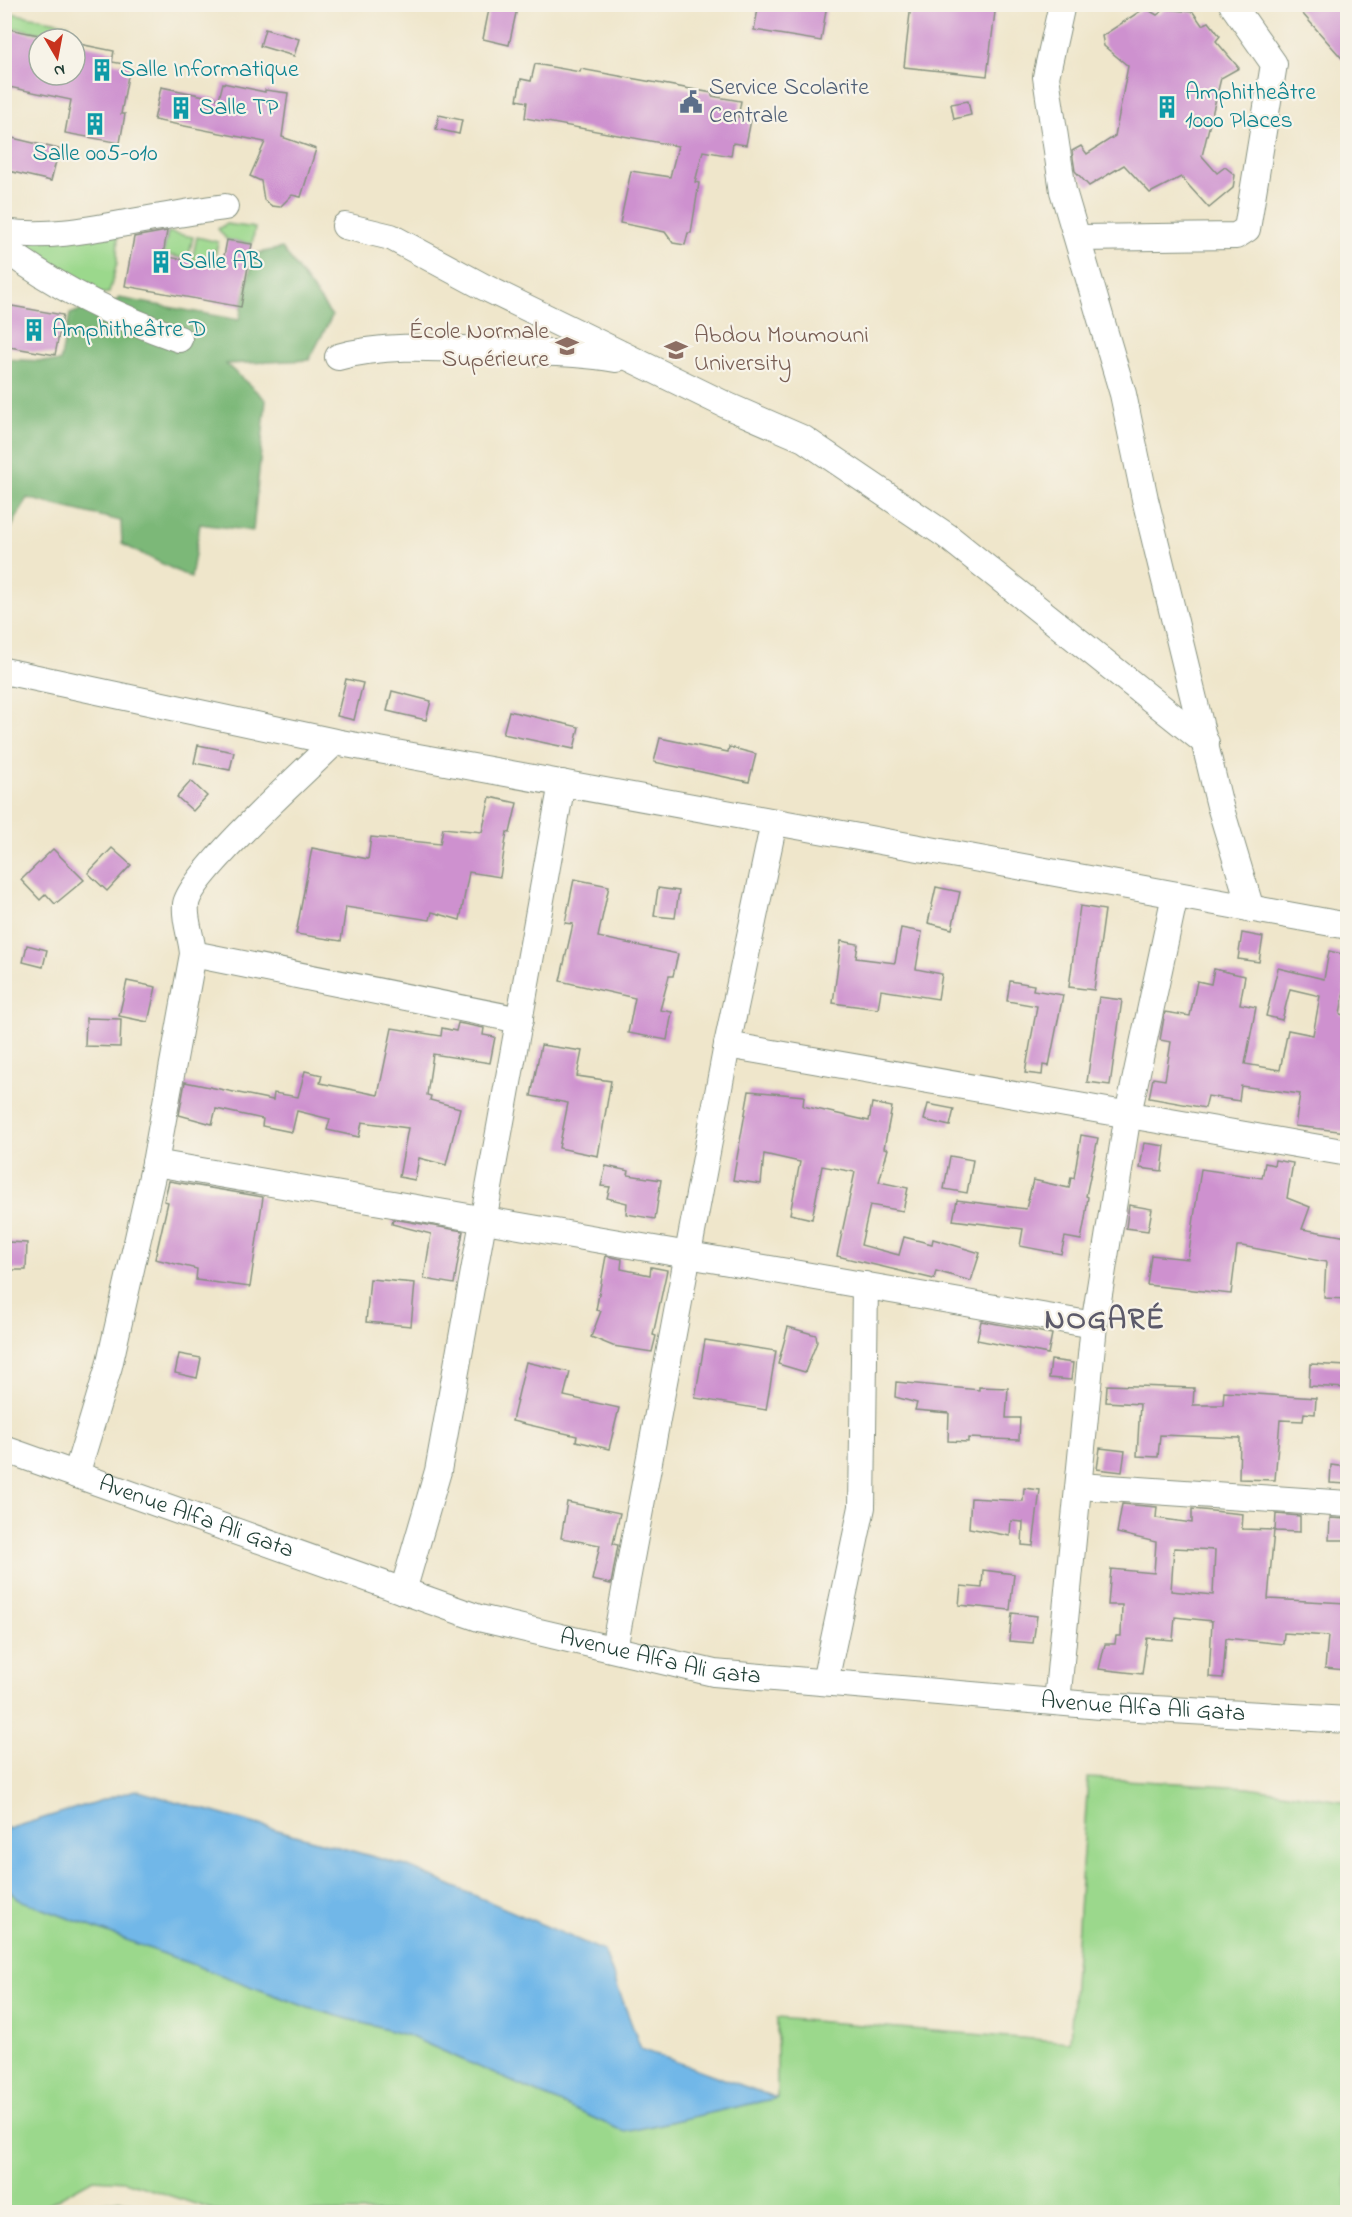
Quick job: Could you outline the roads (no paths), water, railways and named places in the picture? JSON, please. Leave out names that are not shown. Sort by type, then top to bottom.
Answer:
[{"type":"street","points":[[1062,4],[1046,77],[1063,191],[1123,394],[1145,499],[1220,806],[1251,909]]},
{"type":"street","points":[[1078,238],[1236,236],[1247,229],[1274,64],[1232,4]]},
{"type":"street","points":[[4,232],[26,235],[100,229],[225,207]]},
{"type":"street","points":[[345,226],[390,237],[484,287],[728,406],[804,439],[947,536],[1206,743]]},
{"type":"street","points":[[4,248],[33,270],[101,307],[179,339]]},
{"type":"street","points":[[338,357],[361,350],[446,348],[582,353],[646,365]]},
{"type":"street","points":[[4,671],[335,741],[1347,926]]},
{"type":"street","points":[[76,1474],[109,1366],[155,1163],[193,954],[187,924],[186,902],[194,887],[263,809],[335,741]]},
{"type":"street","points":[[403,1591],[438,1471],[562,783]]},
{"type":"street","points":[[614,1649],[727,1045],[774,822]]},
{"type":"street","points":[[1057,1702],[1094,1325],[1128,1114],[1174,895]]},
{"type":"street","points":[[193,954],[520,1020]]},
{"type":"street","points":[[727,1045],[1347,1153]]},
{"type":"street","points":[[155,1163],[688,1253],[1094,1325]]},
{"type":"street","points":[[825,1682],[862,1507],[865,1286]]},
{"type":"street","name":"Avenue Alfa Ali Gata","points":[[4,1449],[479,1618],[714,1673],[1057,1702],[1347,1720]]},
{"type":"street","points":[[1078,1486],[1347,1504]]},
{"type":"water","points":[[135,1790],[406,1866],[604,1951],[641,2049],[777,2098],[625,2132],[409,2036],[309,2008],[17,1899],[5,1884],[5,1826],[8,1829]]},
{"type":"place","name":"Salle Informatique","points":[[102,70]]},
{"type":"place","name":"Service Scolarite Centrale","points":[[691,102]]},
{"type":"place","name":"Amphitheâtre 1000 Places","points":[[1167,107]]},
{"type":"place","name":"Salle TP","points":[[181,108]]},
{"type":"place","name":"Salle 005-010","points":[[95,124]]},
{"type":"place","name":"Salle AB","points":[[161,262]]},
{"type":"place","name":"Amphitheâtre D","points":[[34,330]]},
{"type":"place","name":"École Normale Supérieure","points":[[567,346]]},
{"type":"place","name":"Abdou Moumouni University","points":[[676,350]]},
{"type":"district","name":"NOGARÉ","points":[[1105,1321]]}]
